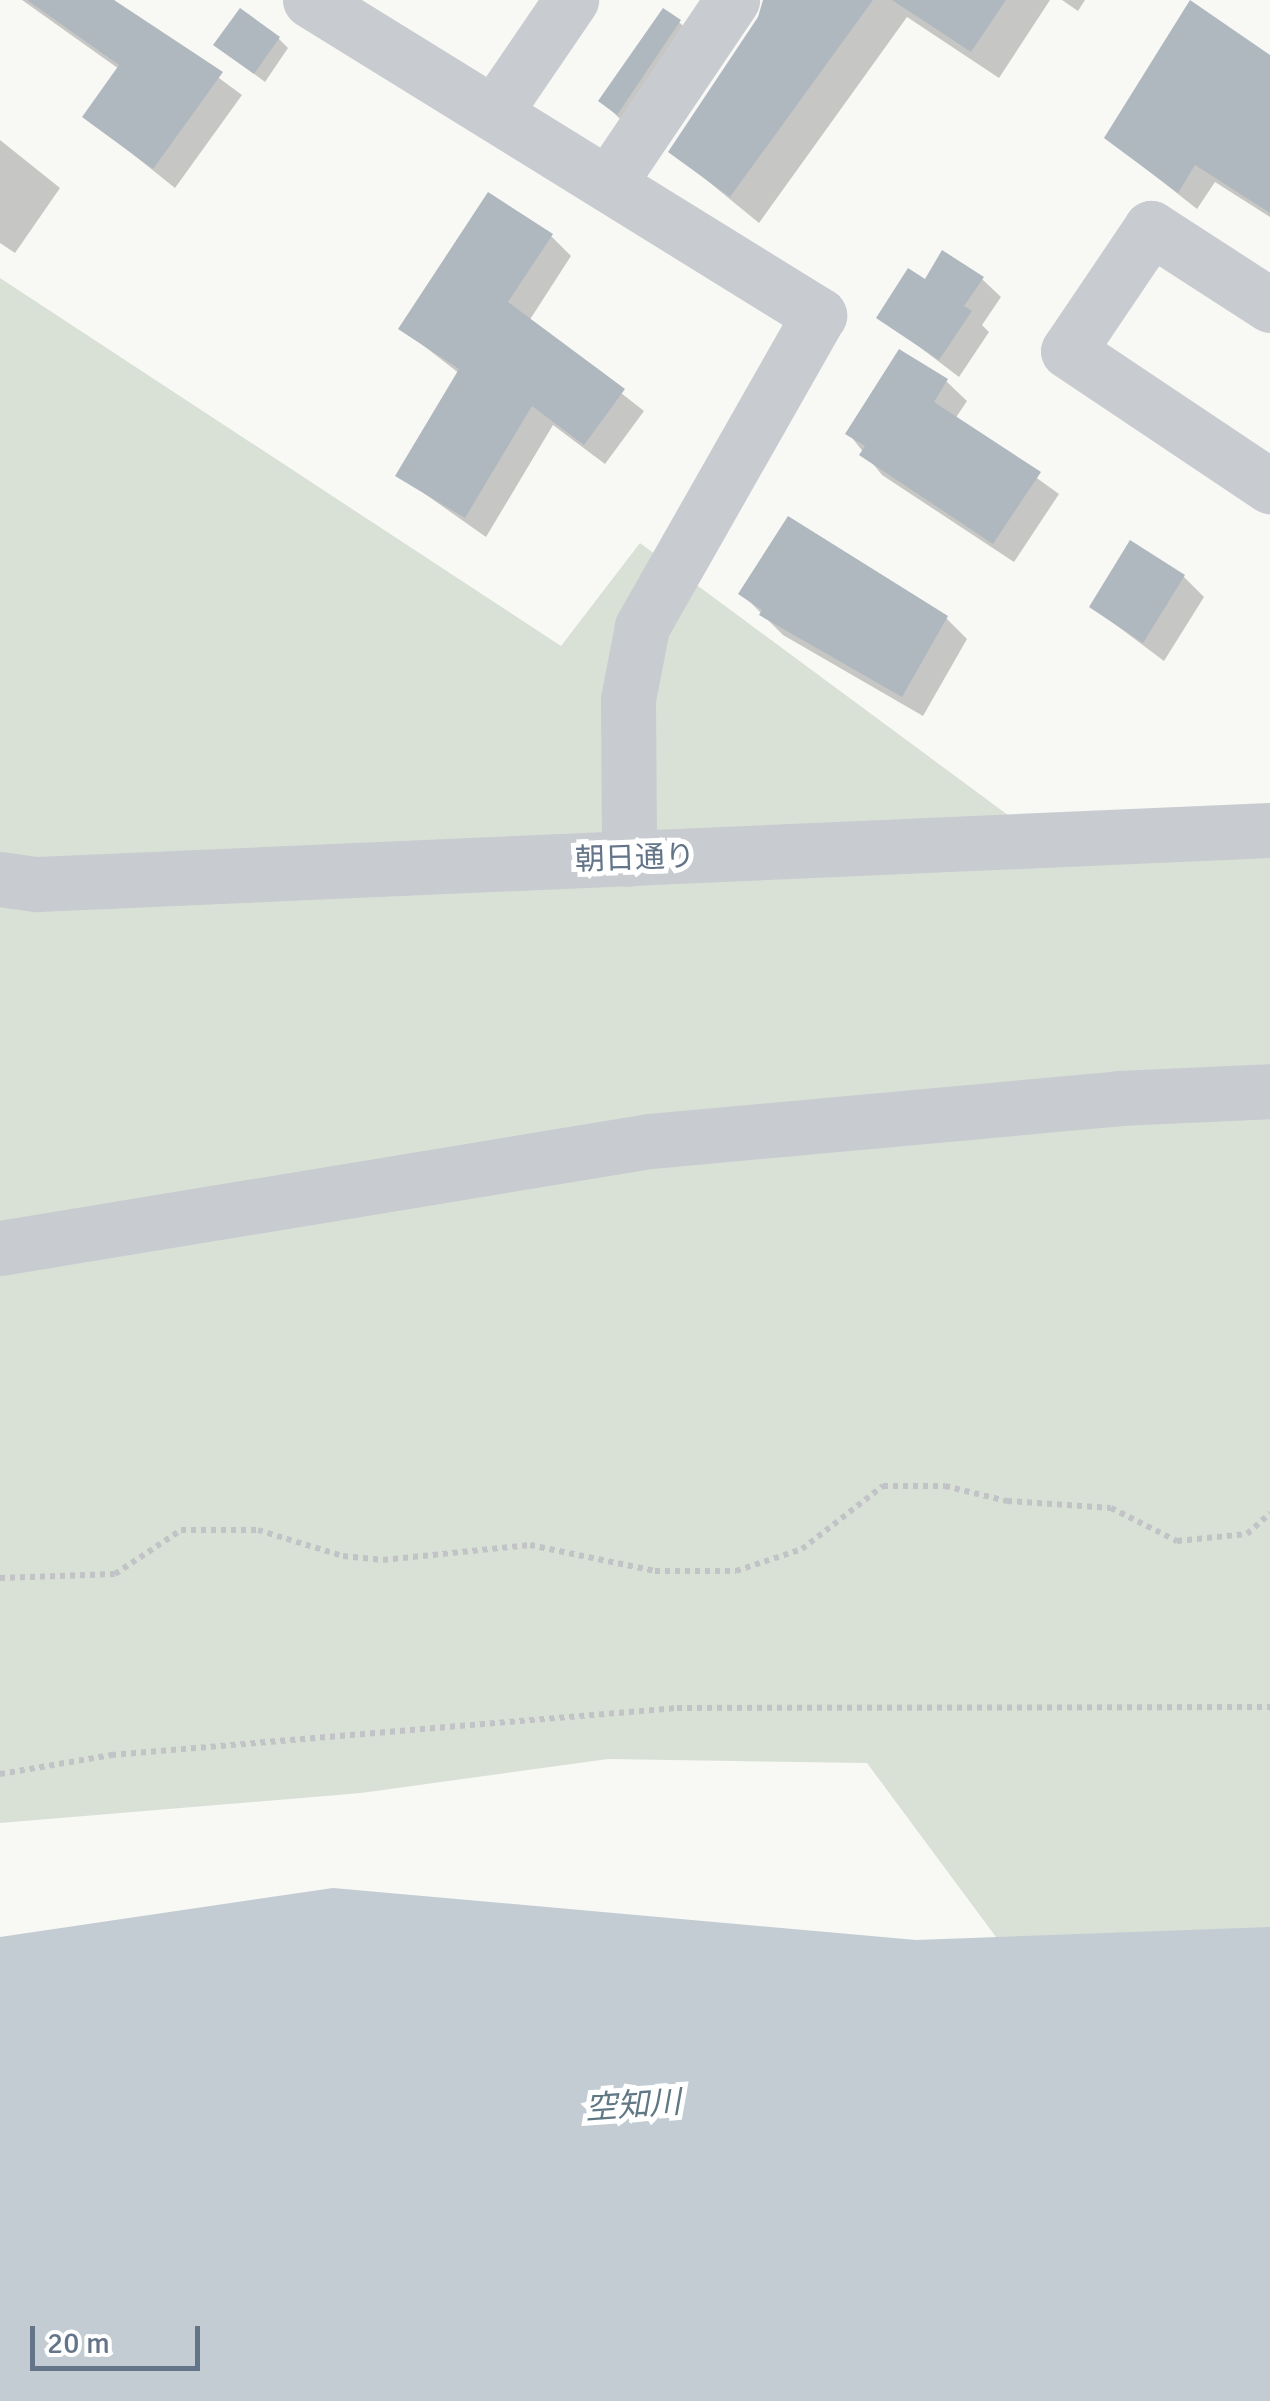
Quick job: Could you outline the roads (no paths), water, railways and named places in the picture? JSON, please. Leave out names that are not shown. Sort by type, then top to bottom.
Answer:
[{"type":"street","points":[[310,0],[819,315],[642,628],[628,698],[629,859]]},
{"type":"street","points":[[494,113],[570,0]]},
{"type":"street","points":[[608,184],[722,4]]},
{"type":"street","points":[[1270,304],[1151,228],[1068,351],[1270,486]]},
{"type":"street","name":"朝日通り","points":[[0,880],[37,884],[1270,830]]},
{"type":"street","points":[[0,1248],[650,1141],[1270,1091]]},
{"type":"water","name":"空知川","points":[[333,1888],[916,1940],[1270,1927],[1270,2401],[0,2401],[0,1937]]}]
